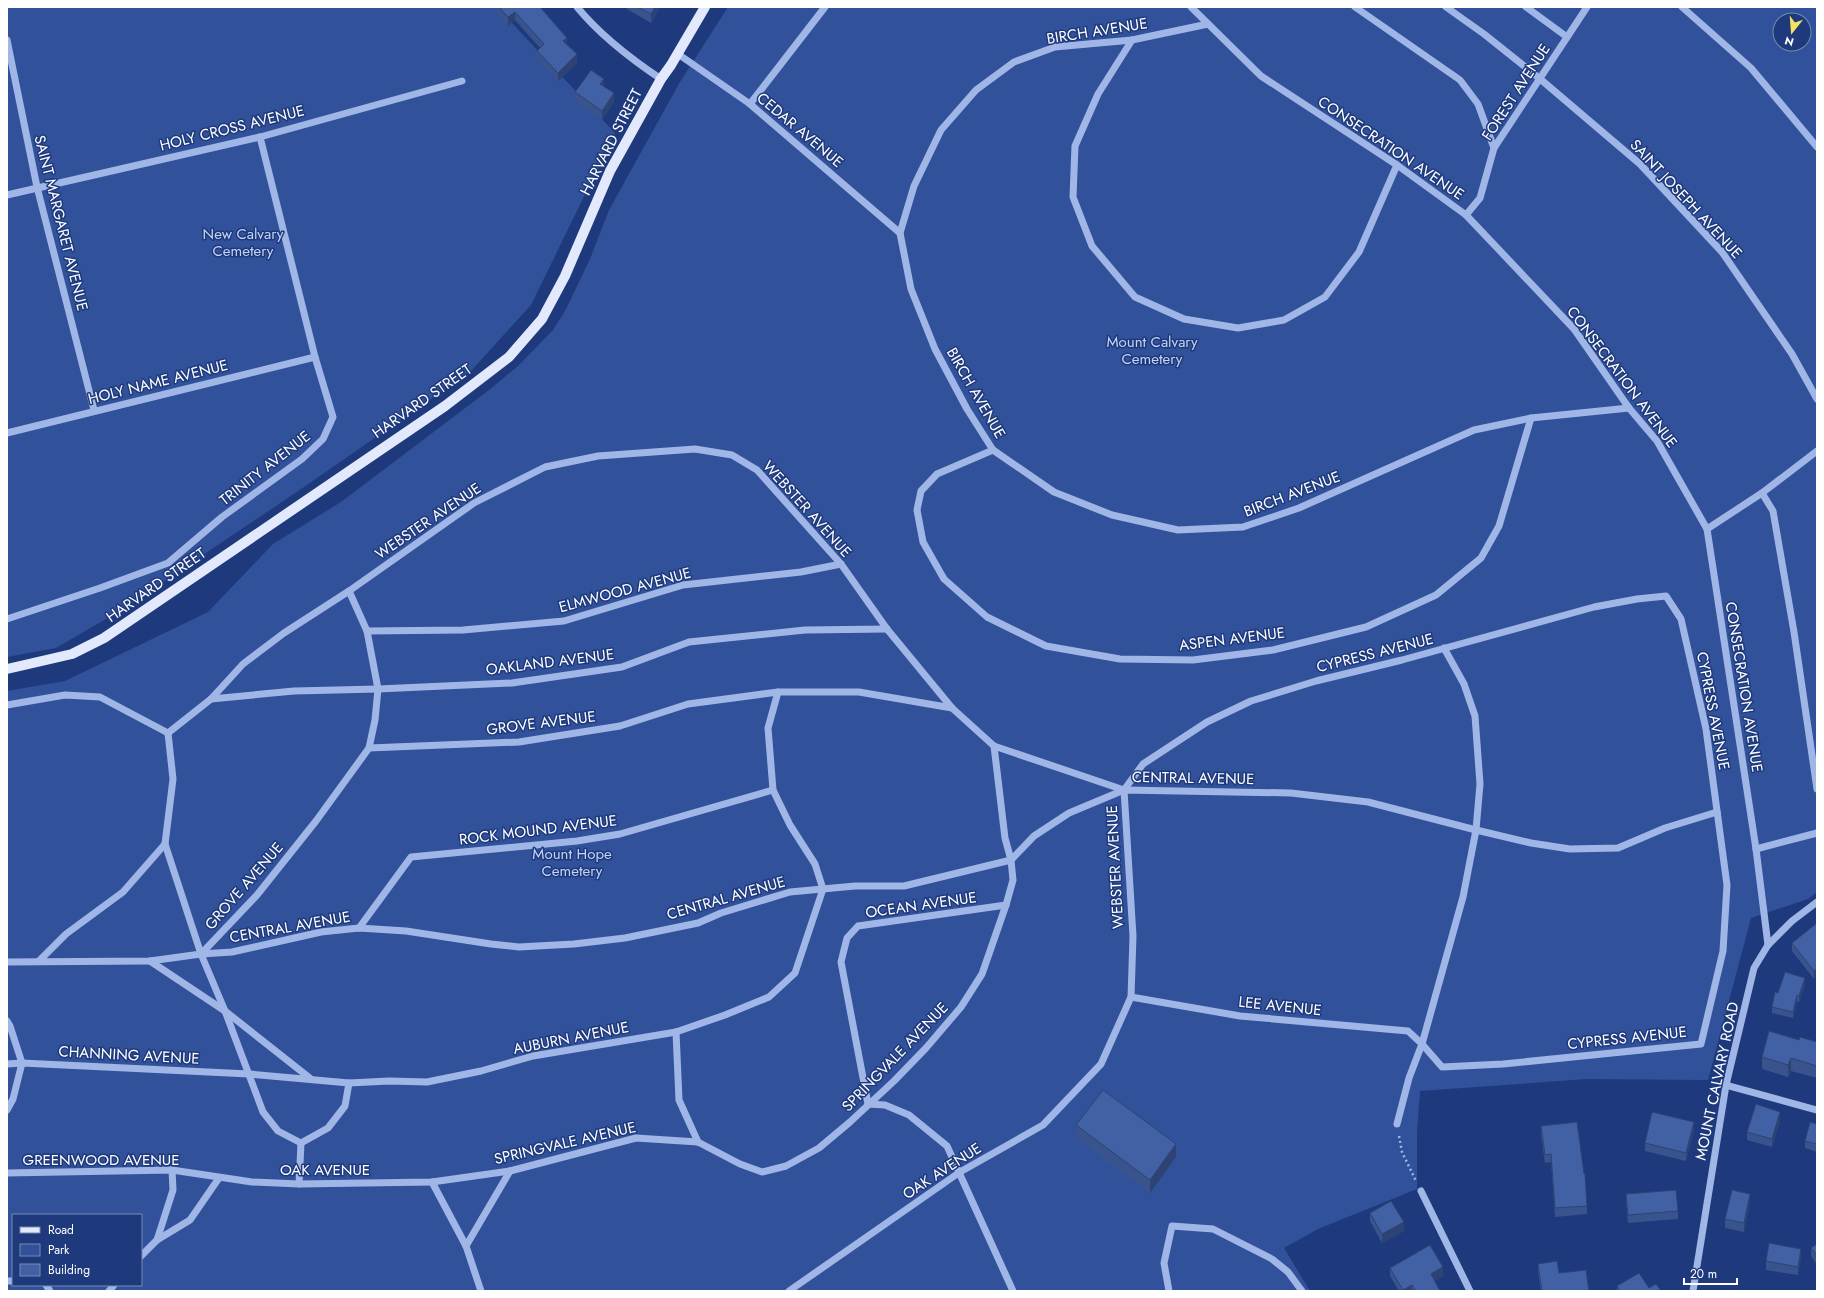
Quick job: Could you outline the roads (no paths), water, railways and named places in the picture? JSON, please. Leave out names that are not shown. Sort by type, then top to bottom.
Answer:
[{"type":"main road","name":"HARVARD STREET","points":[[7,670],[72,654],[104,638],[444,406],[510,357],[542,319],[565,276],[610,171],[661,79],[678,54],[705,7]]},
{"type":"street","points":[[577,7],[586,18],[661,79]]},
{"type":"street","points":[[750,104],[825,7]]},
{"type":"street","name":"CONSECRATION AVENUE","points":[[1191,7],[1261,76],[1397,164],[1466,215],[1574,329],[1629,408],[1657,441],[1707,529],[1756,849],[1768,945]]},
{"type":"street","points":[[1355,7],[1460,80],[1478,104],[1494,148]]},
{"type":"street","name":"SAINT JOSEPH AVENUE","points":[[1446,7],[1484,34],[1539,78],[1640,164],[1722,252],[1792,354],[1817,399]]},
{"type":"street","points":[[1526,7],[1567,37]]},
{"type":"street","name":"FOREST AVENUE","points":[[1466,215],[1480,198],[1494,148],[1587,7]]},
{"type":"street","points":[[1682,7],[1751,68],[1817,147]]},
{"type":"street","name":"BIRCH AVENUE","points":[[1208,24],[1132,40],[1055,47],[1014,62],[976,90],[941,130],[914,186],[900,233],[911,289],[935,349],[967,410],[993,450],[1054,492],[1112,515],[1178,530],[1243,527],[1298,508],[1474,430],[1531,418],[1629,408]]},
{"type":"street","name":"SAINT MARGARET AVENUE","points":[[7,40],[37,188],[94,410]]},
{"type":"street","points":[[1132,40],[1098,94],[1075,146],[1073,197],[1092,246],[1135,297],[1184,319],[1238,328],[1284,320],[1325,297],[1359,252],[1397,164]]},
{"type":"street","name":"CEDAR AVENUE","points":[[678,54],[750,104],[900,233]]},
{"type":"street","name":"HOLY CROSS AVENUE","points":[[7,195],[260,137],[462,81]]},
{"type":"street","name":"TRINITY AVENUE","points":[[7,619],[100,588],[168,563],[222,517],[302,459],[323,439],[333,418],[315,357],[260,137]]},
{"type":"street","name":"HOLY NAME AVENUE","points":[[7,433],[94,410],[315,357]]},
{"type":"street","name":"ASPEN AVENUE","points":[[993,450],[937,474],[921,491],[917,510],[923,542],[944,579],[987,617],[1046,646],[1120,659],[1193,660],[1273,650],[1366,627],[1436,595],[1481,558],[1499,526],[1531,418]]},
{"type":"street","name":"WEBSTER AVENUE","points":[[168,733],[211,699],[243,664],[284,632],[348,591],[474,503],[545,466],[598,456],[695,449],[732,455],[757,470],[841,564],[887,629],[952,708],[994,746],[1124,790],[1133,936],[1131,997],[1101,1064]]},
{"type":"street","points":[[1707,529],[1762,493],[1817,451]]},
{"type":"street","points":[[1762,493],[1773,511],[1794,632],[1817,789]]},
{"type":"street","name":"ELMWOOD AVENUE","points":[[368,632],[463,630],[564,621],[683,585],[801,572],[841,564]]},
{"type":"street","points":[[348,591],[368,632],[378,689],[375,720],[369,741],[369,748]]},
{"type":"street","name":"CYPRESS AVENUE","points":[[1124,790],[1143,764],[1207,722],[1251,701],[1316,681],[1594,607],[1637,599],[1666,596],[1681,619],[1706,729],[1727,885],[1723,951],[1701,1044],[1503,1064],[1442,1067],[1422,1044]]},
{"type":"street","name":"OAKLAND AVENUE","points":[[211,699],[294,691],[512,683],[622,667],[688,642],[805,630],[887,629]]},
{"type":"street","points":[[1397,1124],[1409,1078],[1422,1044],[1463,897],[1476,830],[1480,784],[1475,716],[1464,684],[1444,648]]},
{"type":"street","points":[[778,692],[768,728],[773,790],[790,826],[815,864],[823,889]]},
{"type":"street","name":"GROVE AVENUE","points":[[201,954],[257,895],[316,821],[369,748],[519,742],[620,726],[688,704],[778,692],[859,692],[952,708]]},
{"type":"street","points":[[7,705],[65,695],[100,697],[168,733],[173,779],[165,844],[201,954],[225,1011],[263,1112],[278,1131],[301,1143]]},
{"type":"street","name":"SPRINGVALE AVENUE","points":[[432,1182],[510,1171],[636,1138],[698,1142],[740,1164],[762,1172],[786,1166],[819,1148],[850,1122],[920,1053],[961,1007],[982,974],[1013,880],[1011,860],[1005,838],[994,746]]},
{"type":"street","name":"ROCK MOUND AVENUE","points":[[359,928],[411,857],[577,841],[620,834],[773,790]]},
{"type":"street","name":"CENTRAL AVENUE","points":[[7,962],[150,961],[201,954],[232,952],[321,932],[359,928],[406,931],[519,947],[574,944],[625,938],[698,923],[721,913],[790,892],[855,886],[904,886],[1011,860],[1034,836],[1069,813],[1124,790],[1291,793],[1353,800],[1368,802],[1531,843],[1570,849],[1618,848],[1665,828],[1717,812]]},
{"type":"street","points":[[1756,849],[1817,833]]},
{"type":"street","points":[[39,961],[66,934],[123,892],[165,844]]},
{"type":"street","name":"AUBURN AVENUE","points":[[249,1074],[350,1083],[389,1081],[427,1082],[481,1071],[533,1056],[676,1032],[725,1015],[769,997],[795,973],[823,889]]},
{"type":"street","name":"MOUNT CALVARY ROAD","points":[[1693,1291],[1726,1086],[1754,968],[1768,945],[1792,921],[1817,902]]},
{"type":"street","name":"OCEAN AVENUE","points":[[868,1104],[841,962],[847,938],[858,926],[1006,905]]},
{"type":"street","points":[[150,961],[225,1011],[312,1080]]},
{"type":"street","name":"LEE AVENUE","points":[[1131,997],[1240,1016],[1408,1031],[1422,1044]]},
{"type":"street","points":[[7,1021],[22,1063],[13,1099],[7,1110]]},
{"type":"street","points":[[676,1032],[679,1100],[698,1142]]},
{"type":"street","name":"CHANNING AVENUE","points":[[7,1064],[22,1063],[249,1074]]},
{"type":"street","name":"OAK AVENUE","points":[[789,1291],[960,1172],[1043,1125],[1101,1064]]},
{"type":"street","points":[[301,1143],[328,1128],[345,1106],[350,1083]]},
{"type":"street","points":[[1726,1086],[1817,1110]]},
{"type":"street","points":[[868,1104],[885,1105],[909,1115],[947,1146],[1013,1291]]},
{"type":"street","points":[[299,1184],[301,1143]]},
{"type":"street","points":[[157,1240],[173,1190],[172,1170]]},
{"type":"street","name":"GREENWOOD AVENUE","points":[[7,1173],[172,1170],[219,1178]]},
{"type":"street","points":[[466,1246],[510,1171]]},
{"type":"street","points":[[142,1255],[157,1240],[190,1220],[219,1178]]},
{"type":"street","name":"OAK AVENUE","points":[[219,1178],[252,1182],[299,1184],[432,1182]]},
{"type":"street","points":[[432,1182],[466,1246],[481,1291]]},
{"type":"street","points":[[1421,1191],[1470,1291]]},
{"type":"street","points":[[1169,1291],[1164,1263],[1172,1226],[1213,1229],[1272,1259],[1288,1272],[1302,1291]]},
{"type":"park label","name":"New Calvary Cemetery","points":[[243,242]]},
{"type":"park label","name":"Mount Calvary Cemetery","points":[[1152,350]]},
{"type":"park label","name":"Mount Hope Cemetery","points":[[572,862]]}]
